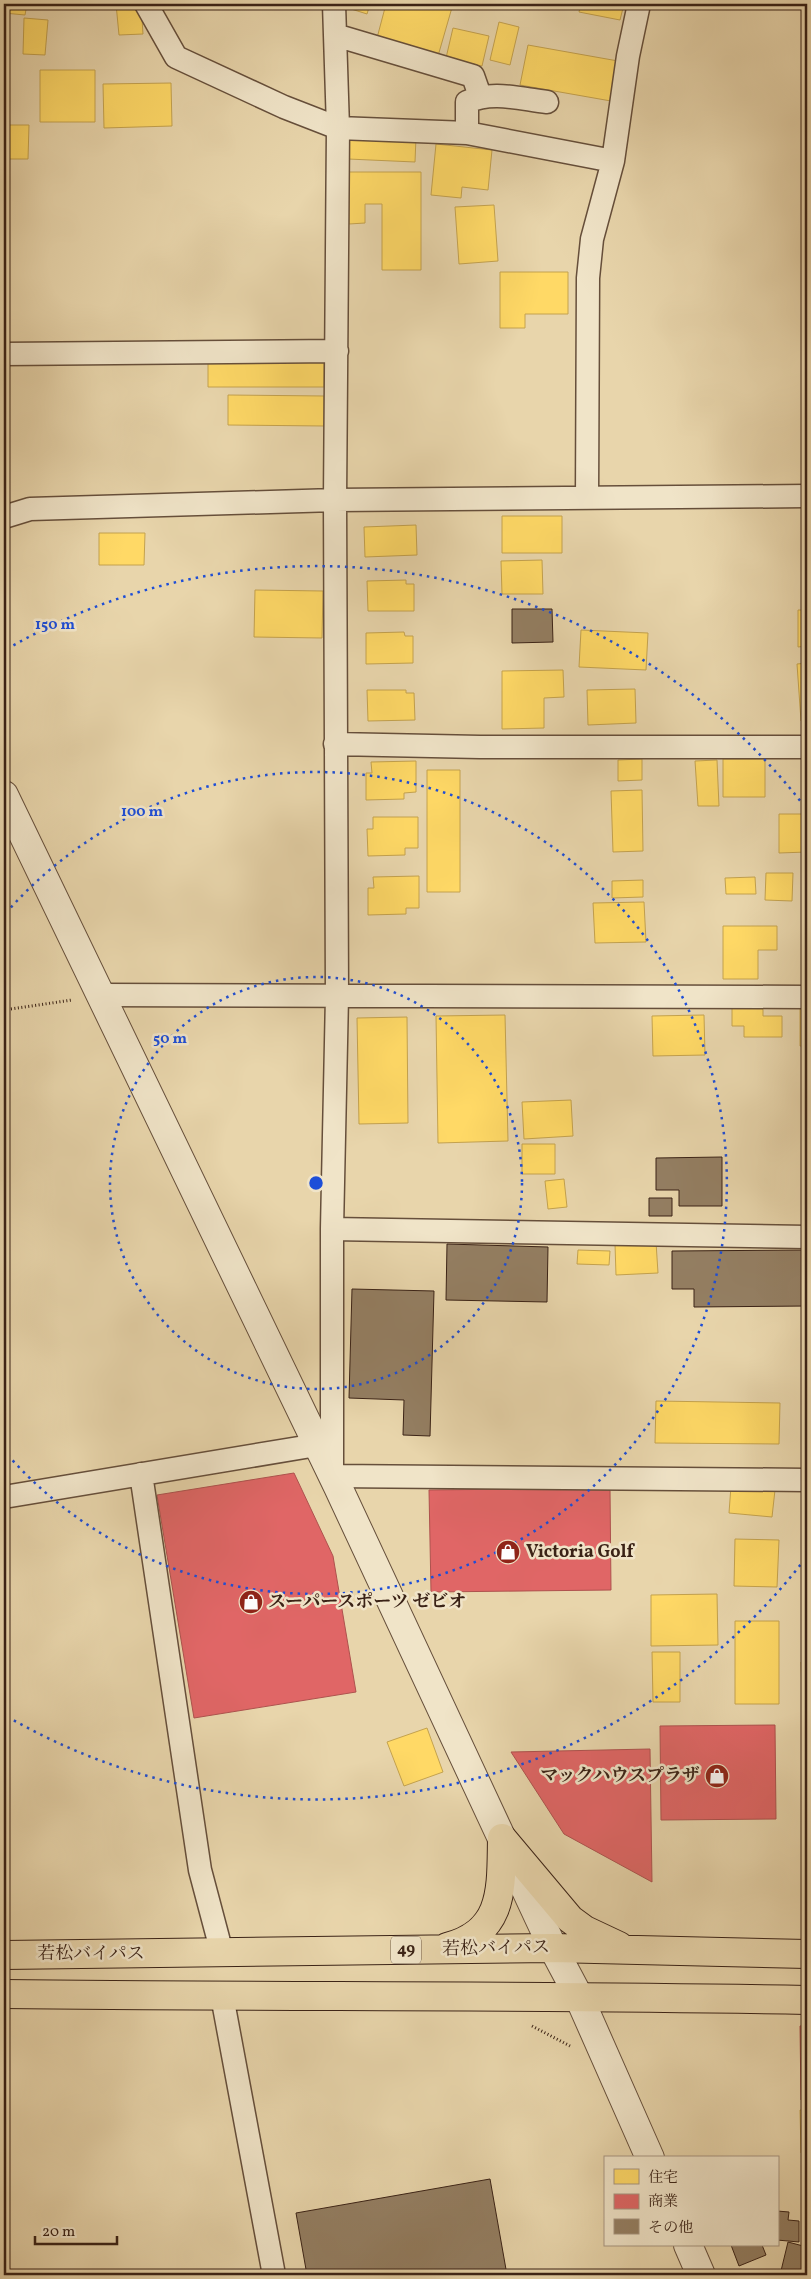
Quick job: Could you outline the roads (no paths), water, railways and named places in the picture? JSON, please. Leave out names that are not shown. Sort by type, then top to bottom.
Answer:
[{"type":"highway","points":[[437,1950],[467,1940],[480,1931],[494,1914],[499,1892],[502,1838]]},
{"type":"highway","points":[[502,1838],[570,1919],[585,1930],[633,1950]]},
{"type":"highway","name":"若松バイパス","points":[[4,1955],[553,1948],[807,1954]]},
{"type":"highway","points":[[4,1994],[578,1996],[807,2000]]},
{"type":"street","points":[[146,4],[176,57],[284,107],[338,128],[467,132],[613,161]]},
{"type":"street","points":[[332,1476],[332,1229],[337,996],[335,500],[338,128],[334,4]]},
{"type":"street","points":[[587,498],[588,278],[592,239],[613,161],[628,56],[639,4]]},
{"type":"street","points":[[335,35],[473,76],[480,96]]},
{"type":"street","points":[[467,132],[467,102],[480,96],[502,96],[547,102]]},
{"type":"street","points":[[4,354],[337,351]]},
{"type":"street","points":[[4,517],[30,509],[335,500],[807,496]]},
{"type":"street","points":[[335,744],[480,747],[807,748]]},
{"type":"street","points":[[4,795],[318,1445],[553,1948],[578,1996],[649,2156]]},
{"type":"street","points":[[101,995],[807,997]]},
{"type":"street","points":[[332,1229],[807,1238]]},
{"type":"street","points":[[4,1497],[318,1445]]},
{"type":"street","points":[[141,1474],[200,1870],[222,1953]]},
{"type":"street","points":[[332,1476],[807,1480]]},
{"type":"street","points":[[222,1996],[274,2275]]},
{"type":"street","points":[[688,2246],[701,2275]]},
{"type":"place","name":"Victoria Golf","points":[[508,1552]]},
{"type":"place","name":"スーパースポーツ ゼビオ","points":[[251,1602]]},
{"type":"place","name":"マックハウスプラザ","points":[[717,1776]]}]
